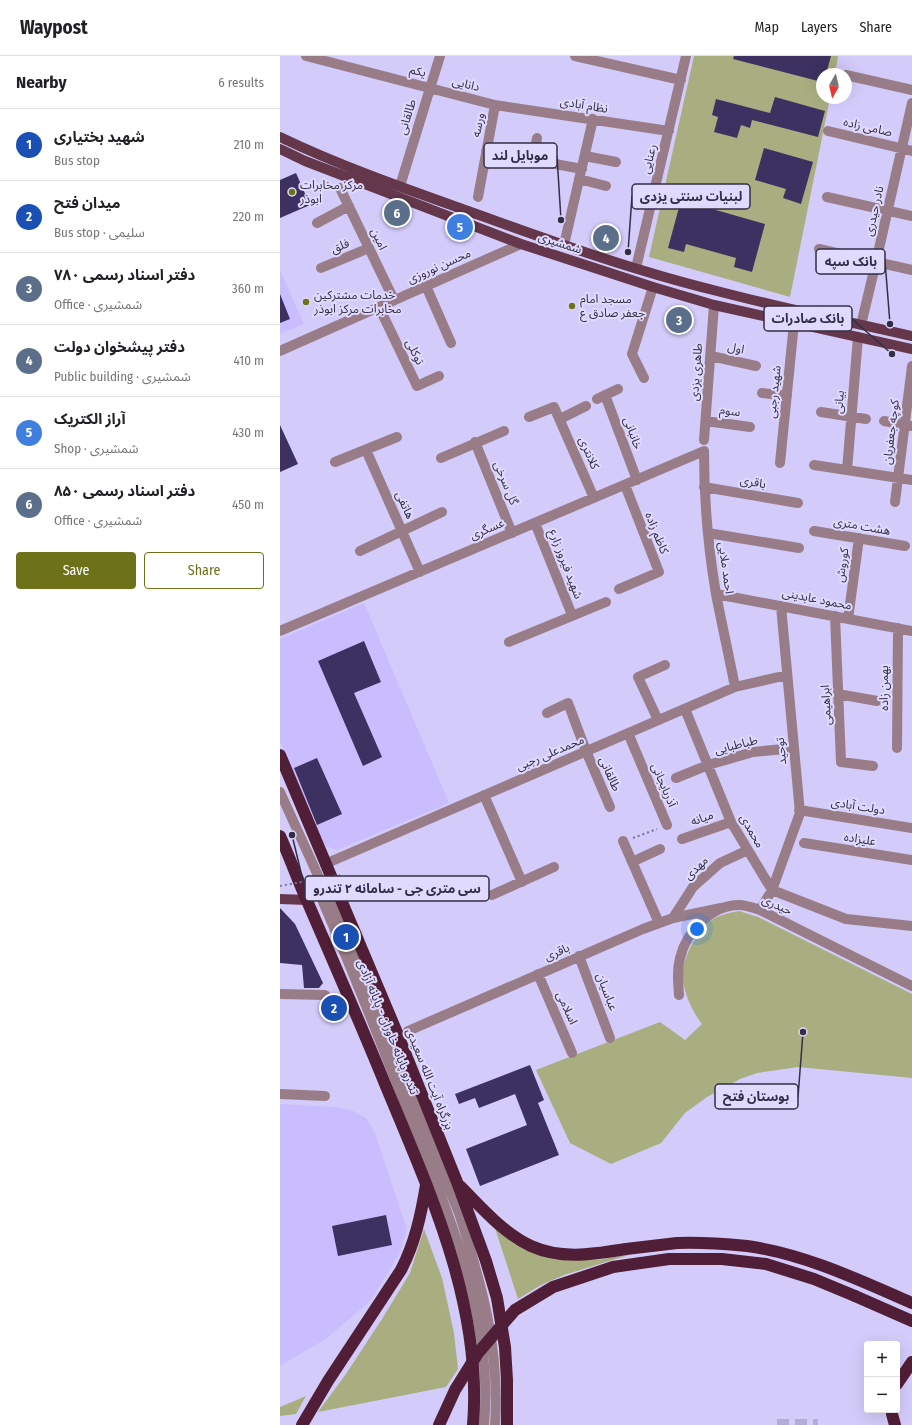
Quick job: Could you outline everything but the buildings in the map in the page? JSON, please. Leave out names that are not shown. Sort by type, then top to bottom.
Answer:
[{"type":"highway","name":"بزرگراه آیت الله سعیدی","points":[[280,755],[398,1035],[454,1188],[486,1260],[497,1298],[505,1347],[507,1425]]},
{"type":"highway","points":[[281,844],[369,1044],[427,1184],[448,1247],[470,1329],[474,1374],[473,1425]]},
{"type":"highway","points":[[302,1425],[402,1270],[411,1252],[421,1219],[427,1184]]},
{"type":"highway","points":[[454,1188],[510,1234],[532,1246],[556,1254],[578,1256],[680,1243],[746,1246],[777,1252],[815,1263],[848,1275],[912,1303]]},
{"type":"highway","points":[[439,1425],[455,1390],[478,1353],[515,1310],[553,1287],[614,1267],[669,1259],[722,1259],[766,1264],[814,1279],[912,1321]]},
{"type":"highway","points":[[900,1380],[912,1362]]},
{"type":"highway","points":[[892,1413],[896,1425]]},
{"type":"main road","name":"شمشیری","points":[[280,137],[324,158],[400,186],[526,232],[636,268],[716,291],[912,336]]},
{"type":"main road","name":"شمشیری","points":[[280,149],[304,161],[521,244],[653,287],[714,305],[912,349]]},
{"type":"main road","points":[[396,196],[400,186]]},
{"type":"main road","points":[[521,244],[526,232]]},
{"type":"main road","points":[[560,257],[564,245]]},
{"type":"main road","points":[[631,280],[636,268]]},
{"type":"main road","points":[[653,287],[658,274]]},
{"type":"main road","points":[[714,305],[716,291]]},
{"type":"main road","points":[[794,323],[796,309]]},
{"type":"main road","points":[[858,337],[861,325]]},
{"type":"main road","points":[[280,899],[306,900]]},
{"type":"street","name":"یکم","points":[[306,56],[430,88]]},
{"type":"street","name":"طالقانی","points":[[400,186],[440,56]]},
{"type":"street","points":[[575,56],[681,80]]},
{"type":"street","name":"رعنایی","points":[[636,268],[686,56]]},
{"type":"street","points":[[852,76],[912,90]]},
{"type":"street","name":"دانایی","points":[[430,88],[495,105]]},
{"type":"street","name":"نادر حیدری","points":[[861,325],[912,103]]},
{"type":"street","name":"نظام آبادی","points":[[495,105],[669,131]]},
{"type":"street","name":"ورسه","points":[[478,197],[495,105]]},
{"type":"street","points":[[564,245],[593,119]]},
{"type":"street","name":"صامی زاده","points":[[828,131],[912,151]]},
{"type":"street","points":[[533,160],[537,138]]},
{"type":"street","name":"ورسه","points":[[486,151],[533,160],[580,174],[606,186]]},
{"type":"street","points":[[585,156],[616,162]]},
{"type":"street","name":"امین","points":[[340,188],[394,300]]},
{"type":"street","points":[[827,197],[912,216]]},
{"type":"street","points":[[317,223],[349,206]]},
{"type":"street","name":"محسن نوروزی","points":[[280,351],[521,244]]},
{"type":"street","name":"فلق","points":[[321,268],[369,248]]},
{"type":"street","points":[[819,249],[912,270]]},
{"type":"street","points":[[426,286],[451,343]]},
{"type":"street","points":[[644,378],[632,354],[653,287]]},
{"type":"street","name":"طاهری یزدی","points":[[704,440],[714,305]]},
{"type":"street","name":"توکلی","points":[[379,307],[417,386],[439,376]]},
{"type":"street","name":"شهید رجبی","points":[[780,463],[794,323]]},
{"type":"street","name":"بیانی","points":[[847,470],[858,337]]},
{"type":"street","name":"اول","points":[[710,356],[756,366]]},
{"type":"street","name":"کوچه جعفریان","points":[[895,502],[898,478],[909,425],[912,366]]},
{"type":"street","name":"خانبانی","points":[[618,389],[601,397],[637,480]]},
{"type":"street","points":[[762,394],[787,396]]},
{"type":"street","points":[[560,419],[586,406]]},
{"type":"street","name":"کلانتری","points":[[529,418],[554,407],[594,498]]},
{"type":"street","points":[[821,412],[866,418]]},
{"type":"street","name":"سوم","points":[[706,421],[750,427]]},
{"type":"street","points":[[884,421],[909,425]]},
{"type":"street","points":[[441,458],[504,431]]},
{"type":"street","points":[[335,462],[397,437]]},
{"type":"street","name":"گل سرخی","points":[[476,442],[512,532]]},
{"type":"street","name":"هاتفی","points":[[366,450],[420,572]]},
{"type":"street","name":"عسگری","points":[[280,631],[704,451]]},
{"type":"street","name":"احمد ملایی","points":[[704,451],[704,487],[716,594],[735,687]]},
{"type":"street","points":[[814,465],[912,480]]},
{"type":"street","name":"کاظم زاده","points":[[619,589],[659,572],[624,485]]},
{"type":"street","name":"باقری","points":[[704,487],[798,503]]},
{"type":"street","points":[[360,551],[403,532],[442,512]]},
{"type":"street","name":"شهید فیروز زارع","points":[[535,523],[572,615]]},
{"type":"street","name":"هشت متری","points":[[814,531],[905,546]]},
{"type":"street","points":[[708,533],[799,548]]},
{"type":"street","name":"کوروش","points":[[848,619],[859,538]]},
{"type":"street","name":"محمود عابدینی","points":[[716,594],[912,631]]},
{"type":"street","name":"شهید فیروز زارع","points":[[509,642],[606,602]]},
{"type":"street","name":"توحید","points":[[760,910],[772,890],[800,814],[781,606]]},
{"type":"street","name":"ابراهیمی","points":[[835,616],[841,762],[873,766]]},
{"type":"street","name":"بهمن زاده","points":[[897,748],[898,628]]},
{"type":"street","points":[[658,720],[638,677],[666,665]]},
{"type":"street","name":"محمدعلی رجبی","points":[[326,864],[735,687],[787,675]]},
{"type":"street","points":[[838,694],[877,701]]},
{"type":"street","name":"طالقانی","points":[[547,713],[568,703],[586,751],[610,807]]},
{"type":"street","name":"محمدی","points":[[685,709],[731,822],[772,890]]},
{"type":"street","name":"آذربایجانی","points":[[628,733],[667,825]]},
{"type":"street","name":"طباطبایی","points":[[676,778],[708,765],[753,752],[794,748]]},
{"type":"street","points":[[280,792],[346,937],[454,1188],[487,1309],[496,1374],[495,1425]]},
{"type":"street","points":[[484,795],[522,882]]},
{"type":"street","name":"تندرو پایانه خاوران - پایانه آزادی","points":[[280,803],[350,966],[456,1237],[466,1269],[480,1328],[485,1379],[484,1425]]},
{"type":"street","name":"دولت آبادی","points":[[800,810],[912,828]]},
{"type":"street","name":"میانه","points":[[682,839],[731,822]]},
{"type":"street","points":[[623,842],[659,923]]},
{"type":"street","name":"علیزاده","points":[[804,843],[912,860]]},
{"type":"street","points":[[632,862],[660,850]]},
{"type":"street","name":"مهدی","points":[[673,918],[693,887],[720,863],[748,850]]},
{"type":"street","points":[[492,895],[554,867]]},
{"type":"street","points":[[772,890],[846,919],[912,926]]},
{"type":"street","name":"حیدری","points":[[679,995],[677,976],[680,957],[688,939],[704,919],[721,908],[740,905],[760,910],[912,986]]},
{"type":"street","name":"باقری","points":[[408,1031],[643,928],[673,918],[721,908]]},
{"type":"street","name":"عباسیان","points":[[579,956],[610,1038]]},
{"type":"street","name":"اسلامی","points":[[538,974],[572,1053]]},
{"type":"street","points":[[280,994],[325,995]]},
{"type":"street","points":[[280,1094],[325,1096]]},
{"type":"path","name":"آذربایجانی","points":[[623,842],[667,825]]},
{"type":"path","points":[[280,886],[340,875]]},
{"type":"shaded area","points":[[280,270],[304,324],[280,334]]},
{"type":"shaded area","points":[[364,603],[449,803],[337,850],[325,846],[280,741],[280,639]]},
{"type":"shaded area","points":[[280,1104],[334,1107],[351,1110],[366,1118],[375,1133],[407,1229],[400,1253],[371,1300],[327,1338],[280,1366]]},
{"type":"green space","points":[[694,56],[838,56],[836,68],[816,68],[816,104],[829,104],[790,297],[649,257]]},
{"type":"green space","points":[[739,911],[758,917],[912,994],[912,1078],[798,1067],[757,1073],[740,1079],[707,1097],[685,1113],[661,1143],[611,1164],[570,1143],[536,1070],[660,1022],[685,1040],[702,1024],[694,1013],[683,983],[683,969],[688,953],[699,933],[708,923],[720,916]]},
{"type":"green space","points":[[495,1228],[565,1260],[597,1260],[632,1254],[564,1275],[541,1285],[518,1299]]},
{"type":"green space","points":[[424,1229],[442,1278],[454,1333],[458,1369],[446,1387],[318,1412],[346,1374],[410,1273]]},
{"type":"green space","points":[[306,1396],[296,1414],[280,1416],[280,1407]]},
{"type":"tunnel","points":[[777,1425],[818,1425]]},
{"type":"place","name":"مرکز مخابرات ابوذر","points":[[292,192]]},
{"type":"place","name":"دفتر اسناد رسمی ۸۵۰","points":[[397,213]]},
{"type":"place","name":"موبایل لند","points":[[561,220]]},
{"type":"place","name":"آراز الکتریک","points":[[460,227]]},
{"type":"place","name":"دفتر پیشخوان دولت","points":[[606,238]]},
{"type":"place","name":"لبنیات سنتی یزدی","points":[[628,252]]},
{"type":"place","name":"خدمات مشترکین مخابرات مرکز ابوذر","points":[[306,302]]},
{"type":"place","name":"مسجد امام جعفر صادق ع","points":[[572,306]]},
{"type":"place","name":"دفتر اسناد رسمی ۷۸۰","points":[[679,320]]},
{"type":"place","name":"بانک سپه","points":[[890,324]]},
{"type":"place","name":"بانک صادرات","points":[[892,354]]},
{"type":"place","name":"سی متری جی - سامانه ۲ تندرو","points":[[292,835]]},
{"type":"place","name":"شهید بختیاری","points":[[346,937]]},
{"type":"place","name":"میدان فتح","points":[[334,1008]]},
{"type":"place","name":"بوستان فتح","points":[[803,1032]]}]
